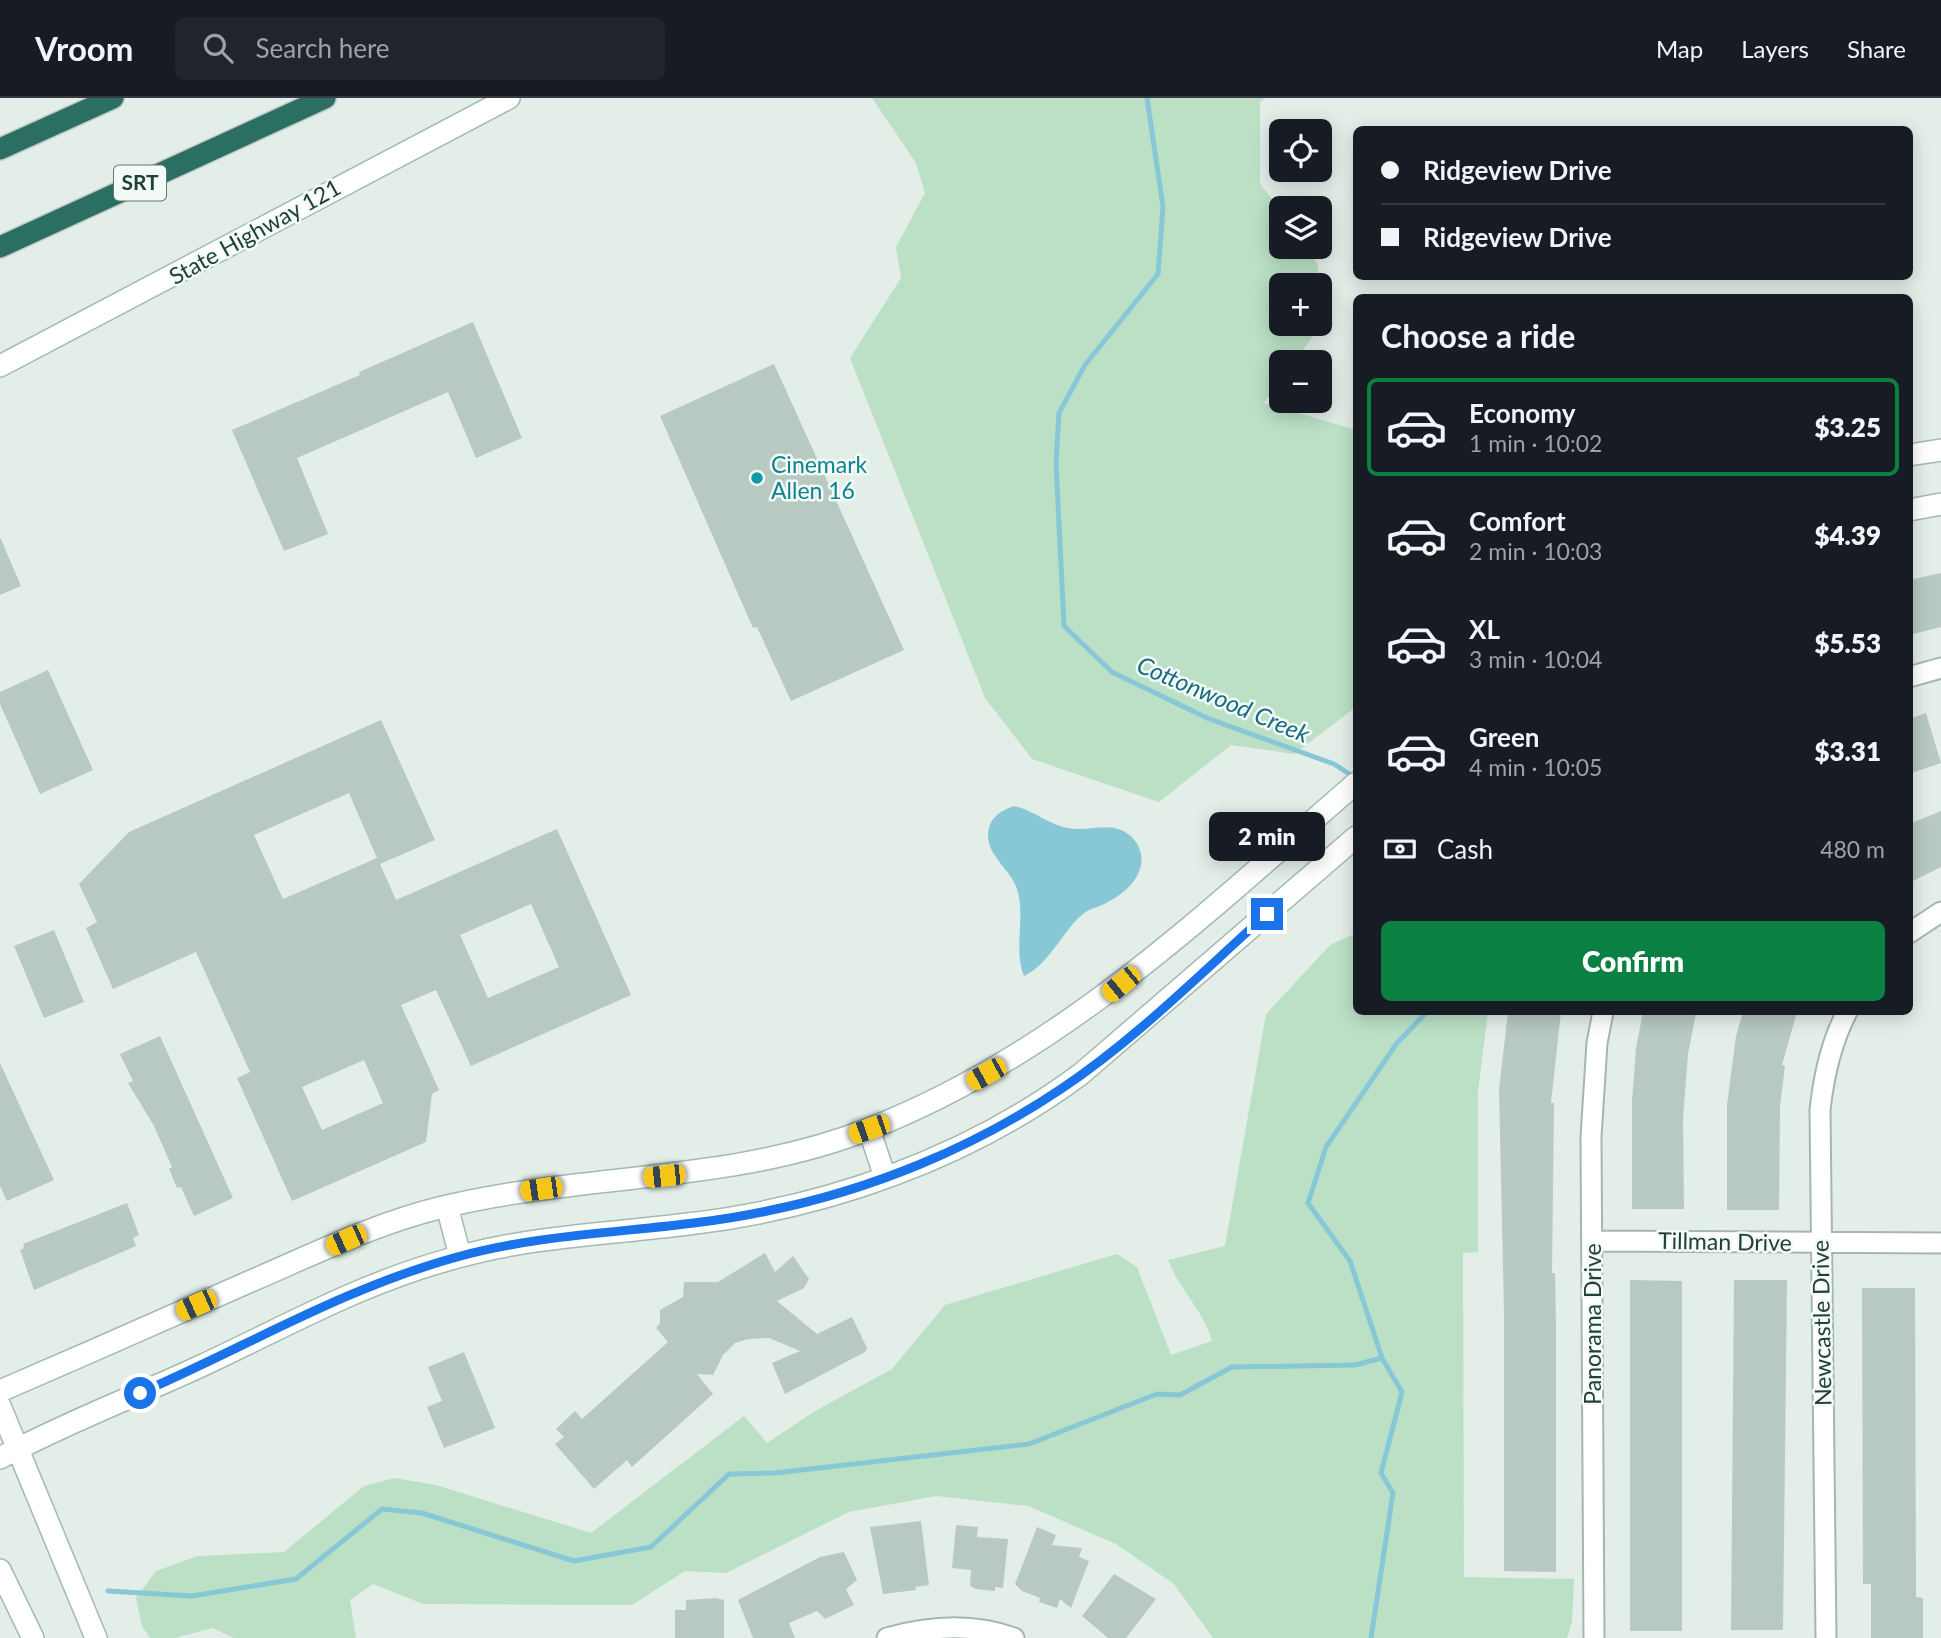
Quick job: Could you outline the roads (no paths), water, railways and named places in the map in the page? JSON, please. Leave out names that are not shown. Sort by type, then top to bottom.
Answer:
[{"type":"highway","points":[[0,149],[113,98]]},
{"type":"highway","name":"SRT","points":[[0,247],[325,98]]},
{"type":"highway","points":[[287,116],[340,98]]},
{"type":"main road","name":"State Highway 121","points":[[0,366],[509,98]]},
{"type":"main road","points":[[1913,454],[1941,450]]},
{"type":"main road","points":[[1913,509],[1941,504]]},
{"type":"main road","points":[[0,1391],[360,1233],[447,1206],[541,1189],[725,1168],[805,1150],[869,1129],[967,1084],[1091,1007],[1353,786]]},
{"type":"main road","points":[[8,1454],[379,1281],[460,1256],[534,1241],[689,1224],[767,1211],[885,1177],[971,1140],[1062,1088],[1125,1039],[1353,840]]},
{"type":"main road","points":[[869,1129],[885,1177]]},
{"type":"main road","points":[[447,1206],[460,1256]]},
{"type":"main road","points":[[0,1406],[8,1454],[96,1638]]},
{"type":"main road","points":[[0,1570],[33,1638]]},
{"type":"street","points":[[1913,676],[1941,668]]},
{"type":"street","points":[[1913,930],[1941,912]]},
{"type":"street","name":"Panorama Drive","points":[[1594,1638],[1592,1113],[1603,1015]]},
{"type":"street","name":"Newcastle Drive","points":[[1826,1638],[1820,1110],[1826,1066],[1845,1015]]},
{"type":"street","name":"Tillman Drive","points":[[1592,1241],[1941,1243]]},
{"type":"street","points":[[887,1638],[938,1628],[973,1628],[1014,1638]]},
{"type":"water","points":[[1014,806],[1068,828],[1108,827],[1121,830],[1134,839],[1141,854],[1139,871],[1130,885],[1110,901],[1083,914],[1049,956],[1024,976],[1020,955],[1017,889],[992,851],[988,837],[995,817]]},
{"type":"waterway","name":"Cottonwood Creek","points":[[1147,98],[1163,207],[1158,274],[1085,365],[1059,413],[1056,463],[1064,626],[1112,672],[1207,718],[1334,764],[1353,776]]},
{"type":"waterway","name":"Cottonwood Creek","points":[[1371,1638],[1393,1493],[1381,1473],[1402,1392],[1382,1358],[1350,1261],[1308,1203],[1326,1147],[1397,1043],[1424,1015]]},
{"type":"waterway","points":[[108,1591],[192,1596],[296,1579],[382,1509],[422,1513],[574,1561],[651,1547],[729,1474],[775,1473],[1029,1444],[1157,1394],[1180,1395],[1232,1367],[1355,1365],[1382,1358]]},
{"type":"place","name":"Cinemark Allen 16","points":[[757,478]]}]
